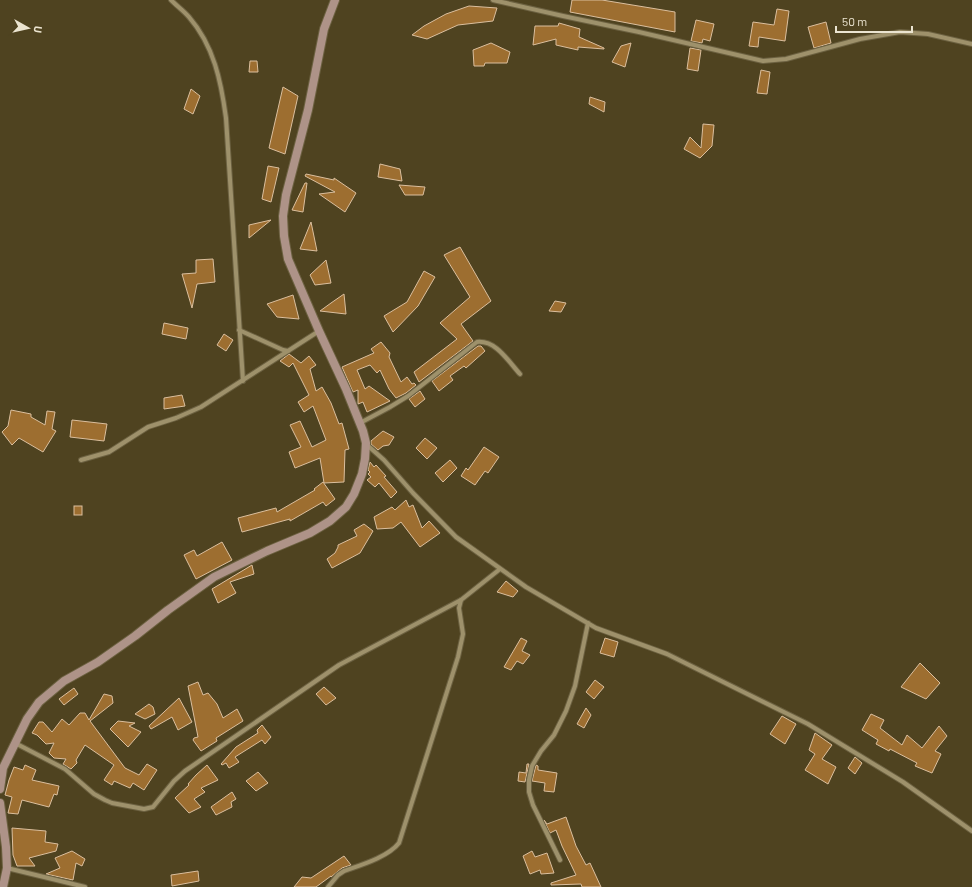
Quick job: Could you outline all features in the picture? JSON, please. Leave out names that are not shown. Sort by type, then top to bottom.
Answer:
[{"type":"main road","points":[[0,790],[3,768],[28,719],[39,702],[64,682],[98,662],[135,636],[214,577],[310,533],[330,521],[346,508],[354,494],[362,474],[366,444],[360,423],[288,260],[284,236],[283,216],[286,195],[308,110],[324,30],[335,0]]},
{"type":"main road","points":[[0,803],[6,847],[7,868],[4,887]]},
{"type":"street","points":[[171,0],[189,16],[210,48],[223,90],[242,381]]},
{"type":"street","points":[[493,0],[763,61],[786,59],[860,39],[900,32],[928,34],[972,44]]},
{"type":"street","points":[[239,330],[288,351]]},
{"type":"street","points":[[81,460],[109,452],[148,427],[176,418],[201,407],[319,331]]},
{"type":"street","points":[[360,423],[404,398],[477,342],[483,341],[494,345],[520,374]]},
{"type":"street","points":[[366,444],[384,460],[413,493],[456,537],[526,587],[596,628],[667,654],[808,724],[903,782],[972,831]]},
{"type":"street","points":[[15,743],[65,769],[94,794],[105,800],[112,803],[144,809],[153,807],[174,781],[185,771],[333,669],[461,600],[500,569]]},
{"type":"street","points":[[328,887],[338,875],[344,871],[387,853],[395,848],[399,843],[459,653],[463,634],[459,608],[461,600]]},
{"type":"street","points":[[560,860],[533,805],[529,792],[529,780],[532,766],[541,751],[554,735],[566,711],[575,686],[588,623]]},
{"type":"street","points":[[7,868],[85,887]]},
{"type":"building","points":[[572,0],[602,0],[675,12],[675,32],[570,12]]},
{"type":"building","points":[[469,6],[497,8],[493,21],[458,25],[427,39],[412,35],[424,26],[446,14]]},
{"type":"building","points":[[777,9],[789,11],[785,41],[759,37],[758,47],[749,46],[753,22],[774,25]]},
{"type":"building","points":[[696,20],[714,24],[710,41],[703,39],[702,43],[691,41]]},
{"type":"building","points":[[826,22],[831,43],[814,48],[808,27]]},
{"type":"building","points":[[559,23],[580,29],[579,37],[604,49],[578,47],[578,50],[556,45],[556,39],[533,45],[535,26],[558,26]]},
{"type":"building","points":[[491,43],[510,52],[507,63],[485,63],[484,66],[474,66],[473,50]]},
{"type":"building","points":[[631,43],[625,67],[612,62],[621,46]]},
{"type":"building","points":[[690,48],[701,50],[698,71],[687,69]]},
{"type":"building","points":[[250,61],[257,61],[258,72],[249,72]]},
{"type":"building","points":[[761,70],[770,72],[767,94],[757,93]]},
{"type":"building","points":[[283,87],[298,96],[285,154],[269,148]]},
{"type":"building","points":[[191,89],[200,96],[193,114],[184,109]]},
{"type":"building","points":[[590,97],[605,102],[604,112],[589,104]]},
{"type":"building","points":[[703,124],[714,125],[712,146],[700,158],[684,149],[690,137],[701,148]]},
{"type":"building","points":[[380,164],[400,169],[402,181],[378,177]]},
{"type":"building","points":[[268,166],[279,168],[271,202],[262,199]]},
{"type":"building","points":[[306,174],[334,180],[334,178],[356,193],[345,212],[319,194],[335,192],[305,176]]},
{"type":"building","points":[[305,183],[307,183],[303,212],[292,210]]},
{"type":"building","points":[[399,185],[425,187],[423,195],[405,195]]},
{"type":"building","points":[[271,220],[249,238],[249,225]]},
{"type":"building","points":[[311,222],[317,251],[300,249]]},
{"type":"building","points":[[460,247],[491,301],[461,324],[473,341],[419,382],[414,372],[457,339],[440,323],[470,297],[444,255]]},
{"type":"building","points":[[213,259],[215,282],[197,284],[192,308],[182,274],[196,273],[196,260]]},
{"type":"building","points":[[326,260],[331,283],[315,285],[310,275]]},
{"type":"building","points":[[424,271],[435,277],[418,306],[393,332],[384,316],[407,302]]},
{"type":"building","points":[[344,294],[346,314],[320,311],[331,303]]},
{"type":"building","points":[[293,295],[299,319],[277,317],[267,304]]},
{"type":"building","points":[[555,301],[566,303],[561,312],[549,311]]},
{"type":"building","points":[[164,323],[188,328],[186,339],[162,334]]},
{"type":"building","points":[[224,334],[233,340],[226,351],[217,345]]},
{"type":"building","points":[[381,342],[390,353],[389,357],[401,382],[407,377],[412,384],[414,383],[416,385],[406,393],[396,398],[389,389],[380,370],[377,373],[370,365],[357,370],[365,389],[369,386],[390,401],[367,412],[363,402],[358,404],[358,390],[353,392],[342,367],[374,353],[371,349]]},
{"type":"building","points":[[478,346],[481,346],[485,351],[466,368],[464,366],[450,376],[453,380],[439,391],[432,381]]},
{"type":"building","points":[[289,354],[301,363],[309,356],[316,365],[310,369],[316,391],[322,387],[331,403],[339,424],[342,423],[349,449],[345,450],[344,482],[324,483],[320,458],[295,468],[289,452],[301,447],[290,425],[300,421],[312,447],[326,440],[313,406],[304,412],[298,402],[309,395],[293,363],[289,367],[280,361]]},
{"type":"building","points":[[420,391],[425,399],[415,407],[409,399]]},
{"type":"building","points":[[182,395],[185,406],[164,409],[164,398]]},
{"type":"building","points":[[11,410],[31,414],[31,417],[45,425],[47,411],[55,412],[52,429],[56,431],[43,452],[19,438],[12,445],[2,432],[8,426]]},
{"type":"building","points":[[72,420],[107,424],[104,441],[70,437]]},
{"type":"building","points":[[383,431],[394,437],[389,445],[383,446],[378,450],[371,444],[371,441]]},
{"type":"building","points":[[425,438],[437,448],[427,459],[416,448]]},
{"type":"building","points":[[484,447],[499,457],[488,473],[485,471],[475,485],[461,476],[466,468],[468,470]]},
{"type":"building","points":[[450,460],[457,468],[443,482],[435,473]]},
{"type":"building","points":[[370,462],[374,467],[376,465],[386,476],[384,477],[397,492],[391,498],[379,483],[375,487],[367,480],[371,477],[368,474],[370,472],[368,470]]},
{"type":"building","points":[[323,482],[335,499],[326,506],[323,502],[290,521],[290,519],[242,532],[238,518],[276,508],[277,512],[315,490],[314,489]]},
{"type":"building","points":[[406,500],[409,507],[413,505],[422,528],[429,521],[440,533],[420,547],[401,522],[393,528],[377,529],[374,517],[392,507],[395,510]]},
{"type":"building","points":[[74,506],[82,506],[82,515],[74,515]]},
{"type":"building","points":[[364,524],[373,531],[360,553],[332,568],[327,559],[335,553],[338,545],[357,536],[354,530]]},
{"type":"building","points":[[222,542],[232,560],[196,579],[184,555],[194,550],[197,556]]},
{"type":"building","points":[[252,565],[254,574],[230,582],[236,593],[218,603],[212,589]]},
{"type":"building","points":[[506,581],[518,591],[513,597],[497,592]]},
{"type":"building","points":[[521,638],[527,641],[522,651],[530,655],[523,664],[517,661],[511,670],[504,667]]},
{"type":"building","points":[[605,638],[618,642],[614,657],[600,653]]},
{"type":"building","points":[[920,663],[940,683],[926,699],[901,687]]},
{"type":"building","points":[[595,680],[604,687],[594,699],[586,692]]},
{"type":"building","points":[[198,682],[203,695],[208,693],[217,704],[223,718],[237,709],[243,721],[216,738],[217,741],[201,751],[193,740],[194,738],[198,737],[188,686]]},
{"type":"building","points":[[324,687],[336,698],[326,705],[316,694]]},
{"type":"building","points":[[74,688],[78,694],[64,705],[59,699]]},
{"type":"building","points":[[104,694],[112,696],[113,703],[90,721],[125,768],[139,775],[147,764],[157,770],[144,790],[133,783],[130,788],[114,781],[112,785],[104,780],[114,765],[85,745],[76,760],[77,763],[71,769],[63,764],[66,759],[54,758],[49,753],[54,743],[46,744],[37,735],[32,733],[39,722],[43,722],[52,732],[62,719],[69,725],[80,713],[85,713],[89,720]]},
{"type":"building","points":[[179,698],[192,722],[178,730],[172,717],[151,729],[149,726]]},
{"type":"building","points":[[149,704],[153,707],[155,714],[145,719],[135,714]]},
{"type":"building","points":[[586,708],[591,715],[584,728],[577,724]]},
{"type":"building","points":[[871,714],[884,720],[880,728],[902,745],[907,735],[922,748],[939,726],[947,736],[935,751],[941,754],[932,773],[915,766],[917,763],[890,749],[889,751],[876,744],[878,740],[862,730]]},
{"type":"building","points":[[782,716],[796,724],[785,744],[770,734]]},
{"type":"building","points":[[118,721],[135,723],[129,726],[141,732],[128,747],[110,729]]},
{"type":"building","points":[[262,725],[271,737],[265,744],[262,740],[235,757],[239,762],[229,768],[226,763],[221,764],[236,747],[258,733],[257,730]]},
{"type":"building","points":[[815,733],[832,745],[822,759],[836,767],[828,784],[805,770],[815,754],[809,750]]},
{"type":"building","points":[[855,757],[862,763],[855,774],[848,768]]},
{"type":"building","points":[[527,764],[529,764],[525,782],[518,781],[519,772],[526,773]]},
{"type":"building","points":[[25,765],[36,770],[32,780],[59,786],[57,795],[54,794],[49,807],[22,800],[18,814],[8,813],[12,797],[5,795],[9,780],[14,767],[23,770]]},
{"type":"building","points":[[207,765],[218,780],[201,788],[205,792],[194,799],[201,807],[189,813],[175,798]]},
{"type":"building","points":[[536,765],[538,766],[538,770],[557,773],[554,792],[544,791],[545,783],[532,781]]},
{"type":"building","points":[[258,772],[268,783],[256,791],[246,781]]},
{"type":"building","points":[[232,792],[236,799],[231,802],[232,807],[216,815],[211,807]]},
{"type":"building","points":[[566,817],[576,846],[586,865],[590,863],[601,887],[582,887],[581,884],[551,885],[551,883],[576,875],[556,830],[550,833],[544,820],[547,824]]},
{"type":"building","points":[[12,828],[46,831],[45,842],[58,844],[56,851],[29,858],[35,866],[17,866],[13,855]]},
{"type":"building","points":[[72,851],[85,859],[82,866],[76,863],[73,880],[46,874],[60,868],[55,858]]},
{"type":"building","points":[[532,851],[535,857],[547,853],[554,873],[541,874],[540,870],[530,874],[523,856]]},
{"type":"building","points":[[344,856],[351,865],[342,868],[316,887],[294,887],[302,877],[311,878]]},
{"type":"building","points":[[198,871],[199,881],[172,886],[171,875]]}]
